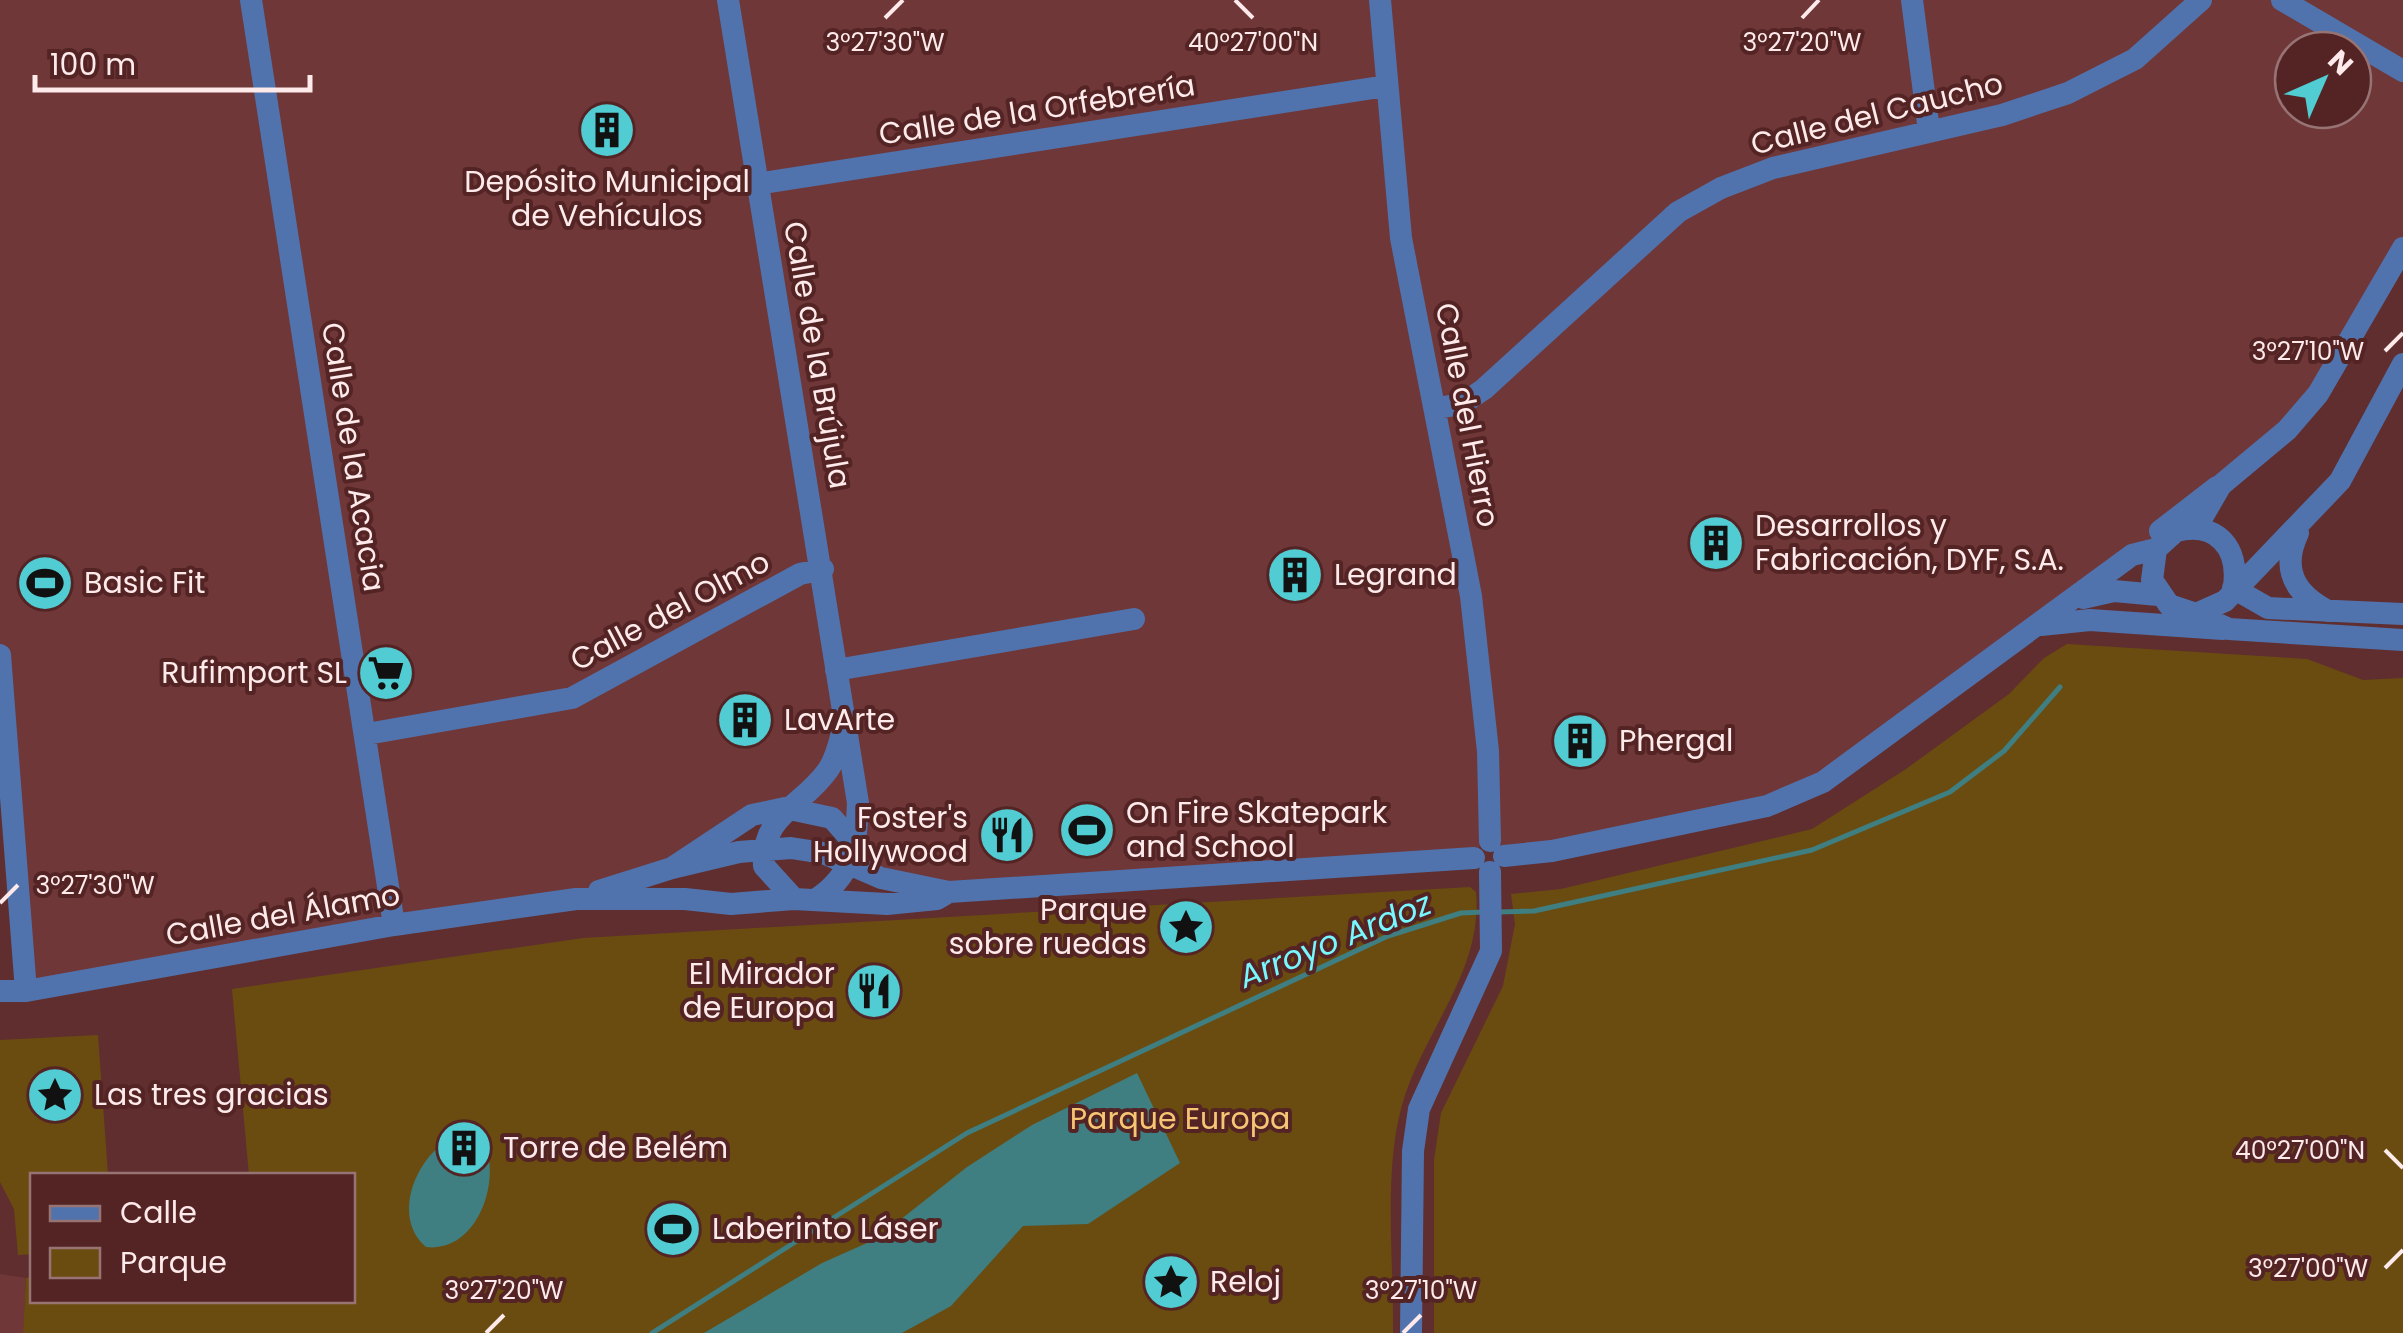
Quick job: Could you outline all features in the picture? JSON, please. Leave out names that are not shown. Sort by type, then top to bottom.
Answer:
[{"type":"street","name":"Calle de la Acacia","points":[[251,0],[394,925]]},
{"type":"street","name":"Calle de la Brújula","points":[[728,0],[858,803],[854,854]]},
{"type":"street","name":"Calle del Hierro","points":[[1380,0],[1401,238],[1438,408],[1471,596],[1488,752],[1493,921],[1484,974],[1420,1109],[1413,1151],[1411,1333]]},
{"type":"street","points":[[1912,0],[1929,131]]},
{"type":"street","name":"Calle del Caucho","points":[[1438,408],[1462,404],[1484,389],[1678,212],[1721,188],[1772,168],[2002,115],[2068,93],[2135,59],[2201,0]]},
{"type":"street","points":[[2282,0],[2403,71]]},
{"type":"street","name":"Calle de la Orfebrería","points":[[757,184],[1386,86]]},
{"type":"street","points":[[784,808],[832,818],[854,854],[882,878],[950,892],[1490,864],[1797,795],[1822,782],[2038,626],[2287,430],[2318,394],[2403,248]]},
{"type":"street","points":[[2196,614],[2224,601],[2234,587],[2302,526],[2340,481],[2403,364]]},
{"type":"street","points":[[2196,528],[2220,486]]},
{"type":"street","points":[[2302,526],[2289,553],[2291,575],[2297,590],[2331,612]]},
{"type":"street","points":[[2228,628],[2168,606],[2158,595],[2151,564],[2156,550],[2176,530],[2196,528],[2213,532],[2229,546],[2236,566],[2234,587]]},
{"type":"street","points":[[2132,555],[2156,550]]},
{"type":"street","name":"Calle del Olmo","points":[[367,734],[572,698],[800,574],[823,569]]},
{"type":"street","points":[[2234,587],[2268,608],[2403,614]]},
{"type":"street","points":[[2070,602],[2114,590],[2158,595]]},
{"type":"street","points":[[836,670],[1134,619]]},
{"type":"street","points":[[2038,626],[2090,620],[2198,630],[2228,628],[2403,640]]},
{"type":"street","points":[[0,656],[26,990]]},
{"type":"street","name":"Calle del Álamo","points":[[763,850],[766,836],[784,808],[811,787],[835,758],[845,721]]},
{"type":"street","name":"Calle del Álamo","points":[[672,868],[752,815],[784,808]]},
{"type":"street","name":"Calle del Álamo","points":[[0,990],[26,990],[394,925],[576,898],[672,868],[763,850],[791,848],[854,854]]},
{"type":"street","points":[[763,850],[764,866],[771,879],[804,900],[836,886],[854,854]]},
{"type":"street","name":"Calle del Álamo","points":[[576,898],[886,904],[938,899],[950,892]]},
{"type":"shaded area","points":[[0,0],[2403,0],[2403,248],[2318,394],[2185,529],[1823,782],[1504,856],[1483,843],[1474,853],[936,889],[866,860],[856,844],[804,810],[715,837],[576,899],[26,991],[0,655]]},
{"type":"shaded area","points":[[0,1274],[26,1278],[23,1333],[0,1333]]},
{"type":"green space","points":[[2067,644],[2307,659],[2363,680],[2403,678],[2403,1333],[1434,1333],[1434,1160],[1441,1113],[1503,986],[1515,924],[1511,894],[1561,889],[1812,829],[1906,769],[2009,694],[2044,658]]},
{"type":"green space","name":"Parque Europa","points":[[1470,887],[1476,892],[1476,921],[1470,949],[1450,1001],[1411,1078],[1396,1131],[1391,1188],[1393,1333],[23,1333],[26,1278],[30,1277],[30,1303],[355,1303],[355,1173],[249,1173],[232,989],[583,938]]},
{"type":"green space","points":[[98,1035],[108,1173],[30,1173],[30,1254],[18,1255],[14,1209],[0,1182],[0,1040]]},
{"type":"water","points":[[1137,1073],[1180,1163],[1088,1224],[1023,1226],[951,1306],[902,1333],[704,1333],[822,1263],[876,1239],[967,1167],[1032,1125]]},
{"type":"water","points":[[454,1138],[441,1156],[464,1174],[486,1147],[486,1197],[480,1214],[458,1239],[443,1246],[426,1247],[415,1234],[410,1218],[413,1185],[430,1155]]},
{"type":"waterway","name":"Arroyo Ardoz","points":[[1499,912],[1534,911],[1812,850],[1950,792],[2004,751],[2060,687]]},
{"type":"waterway","name":"Arroyo Ardoz","points":[[652,1333],[967,1133],[1388,936],[1461,913],[1483,912]]},
{"type":"place","name":"Depósito Municipal de Vehículos","points":[[607,130]]},
{"type":"place","name":"Desarrollos y Fabricación, DYF, S.A.","points":[[1716,543]]},
{"type":"place","name":"Legrand","points":[[1295,575]]},
{"type":"place","name":"Basic Fit","points":[[45,583]]},
{"type":"place","name":"Rufimport SL","points":[[386,673]]},
{"type":"place","name":"LavArte","points":[[745,720]]},
{"type":"place","name":"Phergal","points":[[1580,741]]},
{"type":"place","name":"On Fire Skatepark and School","points":[[1087,830]]},
{"type":"place","name":"Foster's Hollywood","points":[[1007,835]]},
{"type":"place","name":"Parque sobre ruedas","points":[[1186,927]]},
{"type":"place","name":"El Mirador de Europa","points":[[874,991]]},
{"type":"place","name":"Las tres gracias","points":[[55,1095]]},
{"type":"place","name":"Torre de Belém","points":[[464,1148]]},
{"type":"place","name":"Laberinto Láser","points":[[673,1229]]},
{"type":"place","name":"Reloj","points":[[1171,1282]]}]
